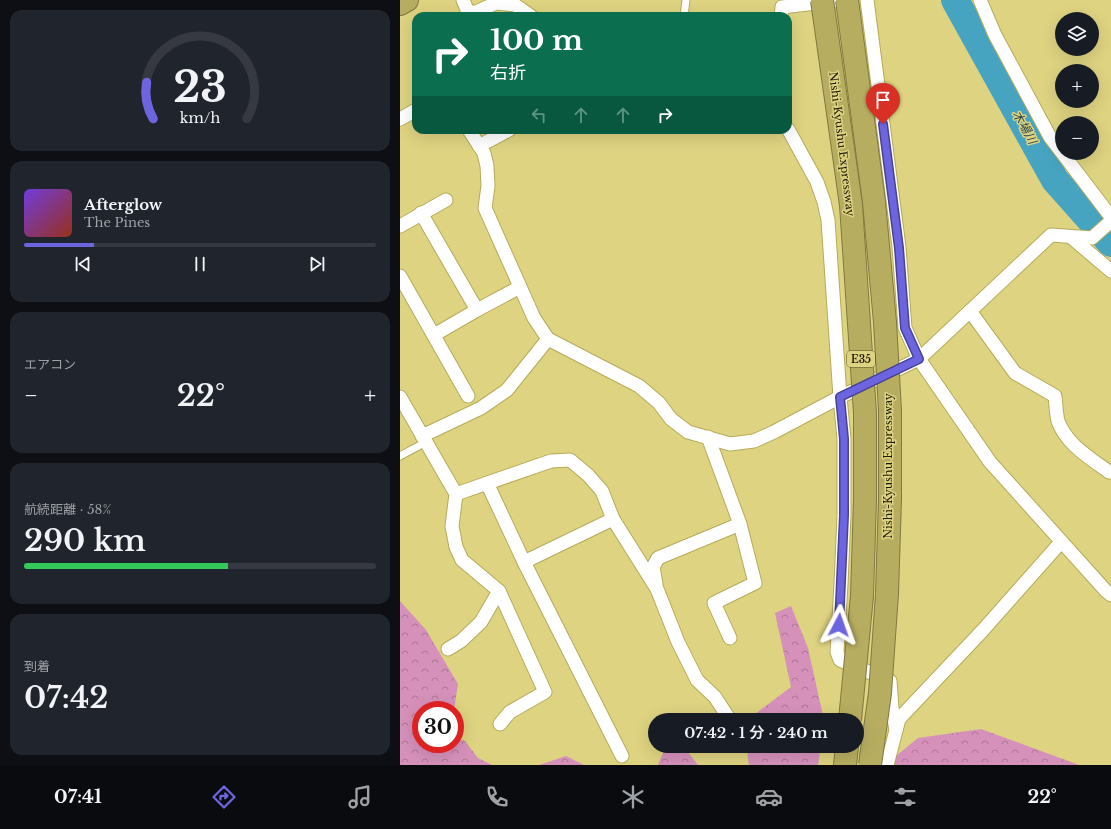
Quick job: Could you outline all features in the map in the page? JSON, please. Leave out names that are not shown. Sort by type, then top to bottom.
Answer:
[{"type":"highway","points":[[400,4],[407,0]]},
{"type":"highway","name":"Nishi-Kyushu Expressway","points":[[822,0],[852,205],[865,413],[865,500],[862,596],[851,713]]},
{"type":"highway","name":"Nishi-Kyushu Expressway","points":[[847,0],[874,202],[885,322],[890,411],[890,499],[887,594],[880,693],[870,765]]},
{"type":"highway","points":[[845,765],[846,753]]},
{"type":"street","points":[[781,12],[782,7],[842,0]]},
{"type":"street","points":[[867,0],[899,248],[905,328],[919,359],[990,462],[1061,542],[1111,595]]},
{"type":"street","points":[[472,134],[484,153],[487,166],[488,186],[485,208],[534,318],[548,339],[639,386],[659,403],[671,419],[688,432],[730,444],[754,441],[919,359],[1051,235],[1092,238],[1111,220],[1050,137],[994,35],[980,0]]},
{"type":"street","points":[[466,9],[476,12],[496,3],[515,5],[525,12]]},
{"type":"street","points":[[400,119],[412,112]]},
{"type":"street","points":[[479,146],[502,134]]},
{"type":"street","points":[[791,134],[817,182],[828,220],[844,439],[844,515],[837,652],[840,660],[890,681],[892,708],[896,730]]},
{"type":"street","points":[[400,226],[446,200]]},
{"type":"street","points":[[421,213],[477,310]]},
{"type":"street","points":[[1071,237],[1111,271]]},
{"type":"street","points":[[400,276],[468,396]]},
{"type":"street","points":[[434,335],[520,287]]},
{"type":"street","points":[[970,311],[1015,373],[1055,396],[1058,420],[1068,439],[1109,472]]},
{"type":"street","points":[[424,439],[481,408],[507,390],[548,339]]},
{"type":"street","points":[[400,397],[456,494],[452,526],[456,547],[462,560],[499,591],[545,692],[510,712],[500,724]]},
{"type":"street","points":[[708,437],[740,524],[755,583],[714,603],[730,638]]},
{"type":"street","points":[[456,494],[551,461],[570,460],[588,475],[602,491],[613,519],[657,589],[678,642],[697,680],[715,697],[725,713]]},
{"type":"street","points":[[487,483],[524,562],[622,756]]},
{"type":"street","points":[[524,562],[613,519]]},
{"type":"street","points":[[657,589],[653,567],[658,558],[740,524]]},
{"type":"street","points":[[887,765],[899,719],[983,630],[1061,542]]},
{"type":"street","points":[[448,649],[461,641],[481,622],[499,591]]},
{"type":"lane","points":[[684,12],[686,0]]},
{"type":"lane","points":[[400,456],[424,439]]},
{"type":"green space","points":[[400,601],[426,630],[458,684],[455,701],[412,701],[412,753],[464,753],[464,741],[478,758],[492,765],[400,765]]},
{"type":"green space","points":[[791,606],[808,648],[822,713],[756,713],[791,687],[775,613]]},
{"type":"green space","points":[[981,729],[1079,765],[890,765],[891,760],[918,738]]},
{"type":"green space","points":[[663,753],[689,753],[698,765],[658,765]]},
{"type":"green space","points":[[747,753],[820,753],[818,765],[749,765]]},
{"type":"green space","points":[[566,756],[584,765],[539,765]]},
{"type":"waterway","name":"木場川","points":[[955,0],[1055,180],[1111,243]]},
{"type":"route","points":[[839,625],[844,515],[844,439],[840,397],[919,359],[905,328],[899,248],[883,124]]}]
